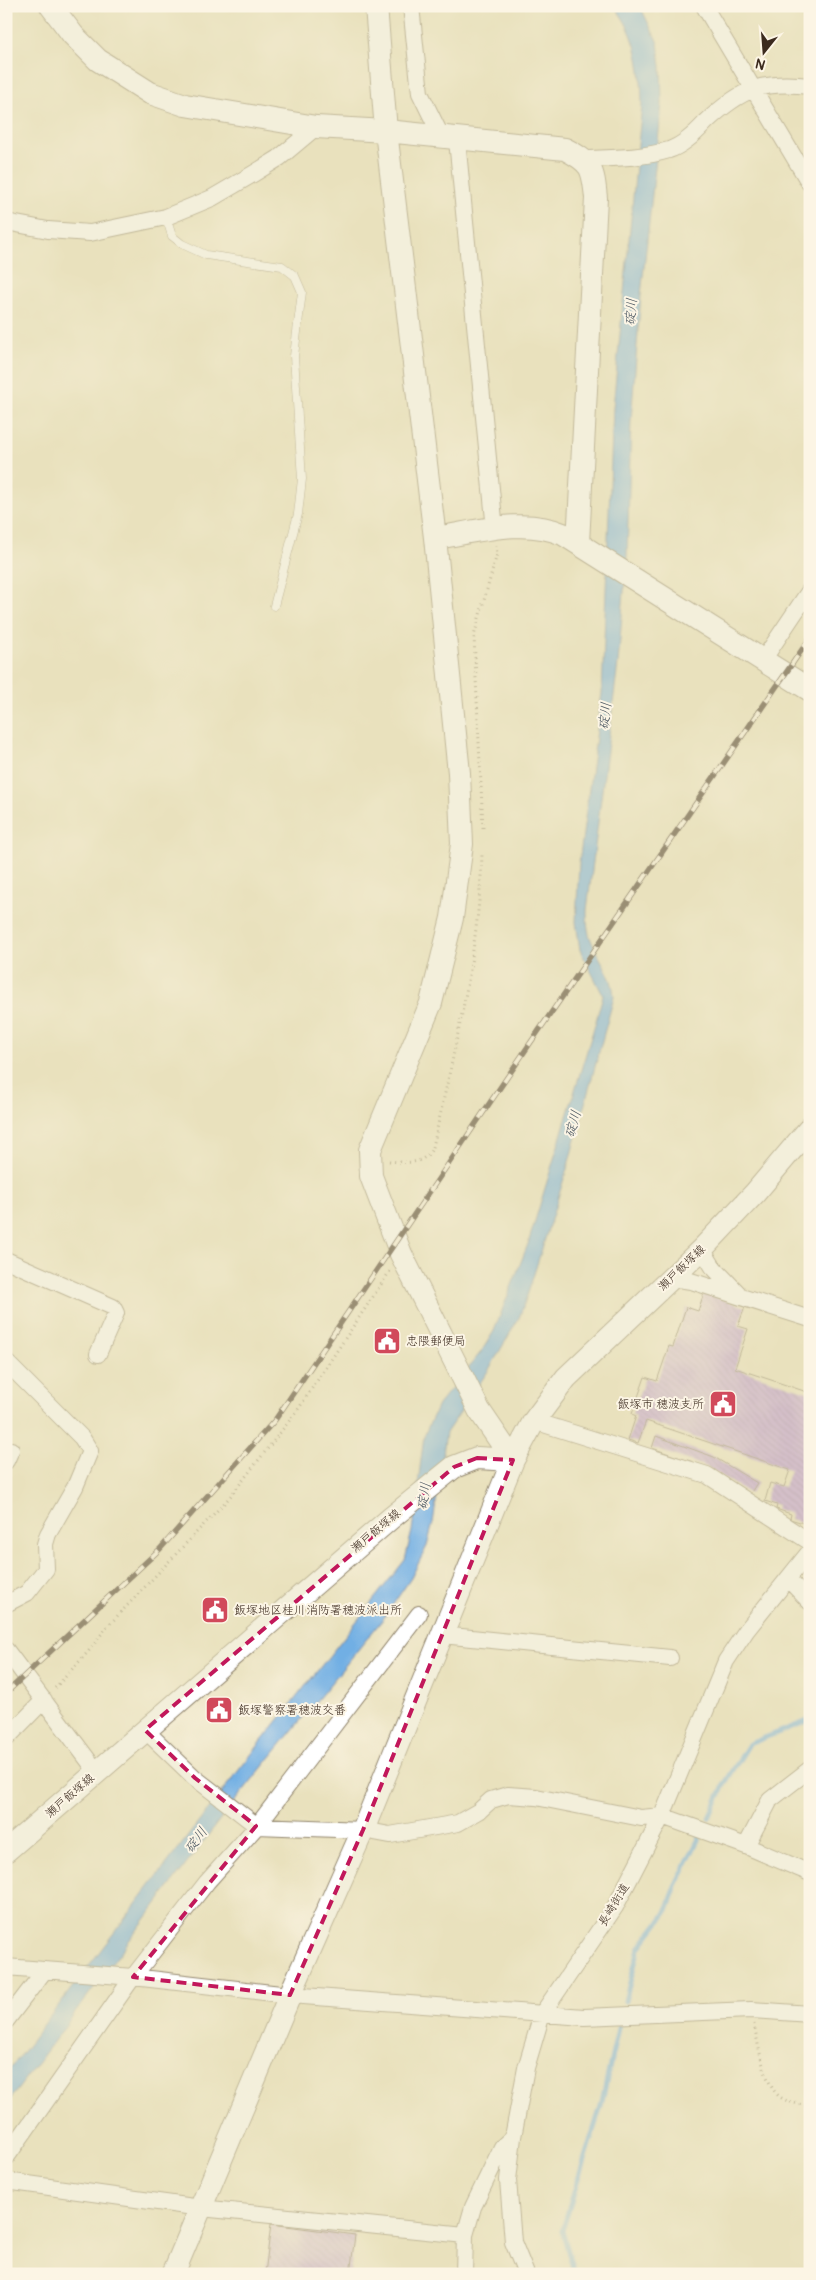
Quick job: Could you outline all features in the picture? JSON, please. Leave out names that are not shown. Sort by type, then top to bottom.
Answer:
[{"type":"street","points":[[51,6],[73,36],[98,60],[150,93],[185,105],[316,127],[386,131],[565,150],[585,159],[622,158],[670,150],[690,138],[722,107],[752,88],[784,83],[810,86]]},
{"type":"street","points":[[173,2274],[290,1995],[363,1830],[512,1460],[479,1410],[446,1346],[401,1254],[371,1176],[370,1150],[431,1003],[452,918],[462,844],[460,773],[435,538],[386,131],[376,6]]},
{"type":"street","points":[[412,6],[420,93],[450,139],[495,530]]},
{"type":"street","points":[[704,6],[810,184]]},
{"type":"street","points":[[6,222],[48,230],[90,234],[166,217],[212,198],[253,174],[279,158],[316,127]]},
{"type":"street","points":[[578,544],[596,198],[594,178],[585,159]]},
{"type":"street","points":[[435,538],[525,526],[548,527],[602,558],[810,690]]},
{"type":"street","points":[[764,660],[810,590]]},
{"type":"street","name":"瀬戸飯塚線","points":[[6,1851],[392,1518],[454,1467],[477,1458],[512,1460],[534,1421],[566,1378],[702,1249],[755,1193],[810,1128]]},
{"type":"street","points":[[702,1249],[713,1267],[728,1284],[744,1297]]},
{"type":"street","points":[[6,1260],[113,1307],[116,1314],[98,1354]]},
{"type":"street","points":[[668,1282],[678,1279],[692,1281],[810,1319]]},
{"type":"street","points":[[6,1362],[82,1438],[90,1451],[75,1487],[48,1534],[45,1544],[46,1569],[27,1593],[6,1604]]},
{"type":"street","points":[[534,1421],[707,1475],[810,1542]]},
{"type":"street","name":"長崎街道","points":[[464,2274],[465,2236],[473,2207],[502,2147],[513,2137],[526,2068],[542,2014],[615,1907],[662,1816],[726,1661],[746,1631],[810,1551]]},
{"type":"street","points":[[788,1579],[810,1602]]},
{"type":"street","points":[[6,2158],[129,1977],[254,1824],[418,1614]]},
{"type":"street","points":[[442,1635],[670,1658]]},
{"type":"street","points":[[6,1650],[97,1772]]},
{"type":"street","points":[[6,1739],[44,1700]]},
{"type":"street","points":[[145,1730],[195,1778],[254,1824],[363,1830],[390,1835],[458,1823],[479,1811],[491,1800],[508,1795],[536,1796],[642,1818],[662,1816],[746,1846],[810,1873]]},
{"type":"street","points":[[746,1846],[770,1800],[810,1769]]},
{"type":"street","points":[[6,1967],[129,1977],[290,1995],[584,2017],[751,2010],[810,2014]]},
{"type":"street","points":[[6,2021],[48,1970]]},
{"type":"street","points":[[513,2137],[508,2180],[513,2242],[526,2274]]},
{"type":"street","points":[[6,2181],[201,2208],[465,2236]]},
{"type":"lane","points":[[166,217],[172,236],[182,244],[206,255],[282,266],[295,276],[302,292],[294,356],[302,479],[298,514],[274,606]]},
{"type":"path","points":[[44,1700],[88,1652],[106,1628],[229,1498],[297,1411],[401,1254]]},
{"type":"path","points":[[751,2010],[762,2062],[778,2096],[793,2103],[810,2106]]},
{"type":"highlighted area","points":[[477,1458],[513,1460],[363,1830],[290,1995],[133,1977],[256,1826],[195,1778],[145,1730],[454,1467]]},
{"type":"water","name":"碇川","points":[[614,6],[640,6],[658,43],[662,104],[641,295],[631,420],[627,556],[618,663],[587,910],[590,936],[611,981],[614,997],[567,1169],[519,1318],[488,1371],[446,1433],[433,1523],[427,1546],[411,1578],[383,1619],[221,1818],[6,2105],[6,2074],[224,1789],[405,1560],[412,1531],[424,1436],[438,1405],[481,1352],[494,1331],[528,1244],[596,1021],[603,995],[580,950],[576,922],[579,863],[602,693],[613,408],[642,103],[641,77],[637,52],[628,28]]},
{"type":"building","name":"飯塚市 穂波支所","points":[[704,1293],[745,1307],[738,1326],[748,1329],[735,1368],[810,1393],[810,1525],[790,1519],[791,1514],[776,1509],[777,1505],[765,1501],[770,1483],[784,1487],[790,1470],[646,1421],[638,1443],[628,1440],[636,1416],[632,1414],[645,1377],[657,1381],[669,1346],[673,1347],[686,1307],[698,1311]]},
{"type":"building","points":[[656,1436],[714,1457],[757,1483],[750,1494],[707,1467],[652,1448]]},
{"type":"building","points":[[271,2224],[355,2235],[350,2274],[265,2274]]},
{"type":"waterway","points":[[709,1818],[724,1785],[749,1744],[810,1720]]},
{"type":"waterway","points":[[625,2001],[639,1948],[666,1913],[677,1883],[702,1832]]},
{"type":"waterway","points":[[575,2274],[562,2231],[601,2106],[620,2019]]},
{"type":"railway","points":[[6,1693],[160,1549],[275,1420],[531,1042],[810,638]]},
{"type":"place","name":"忠隈郵便局","points":[[387,1341]]},
{"type":"place","name":"飯塚市 穂波支所","points":[[723,1404]]},
{"type":"place","name":"飯塚地区桂川消防署穂波派出所","points":[[215,1610]]},
{"type":"place","name":"飯塚警察署穂波交番","points":[[219,1710]]}]
